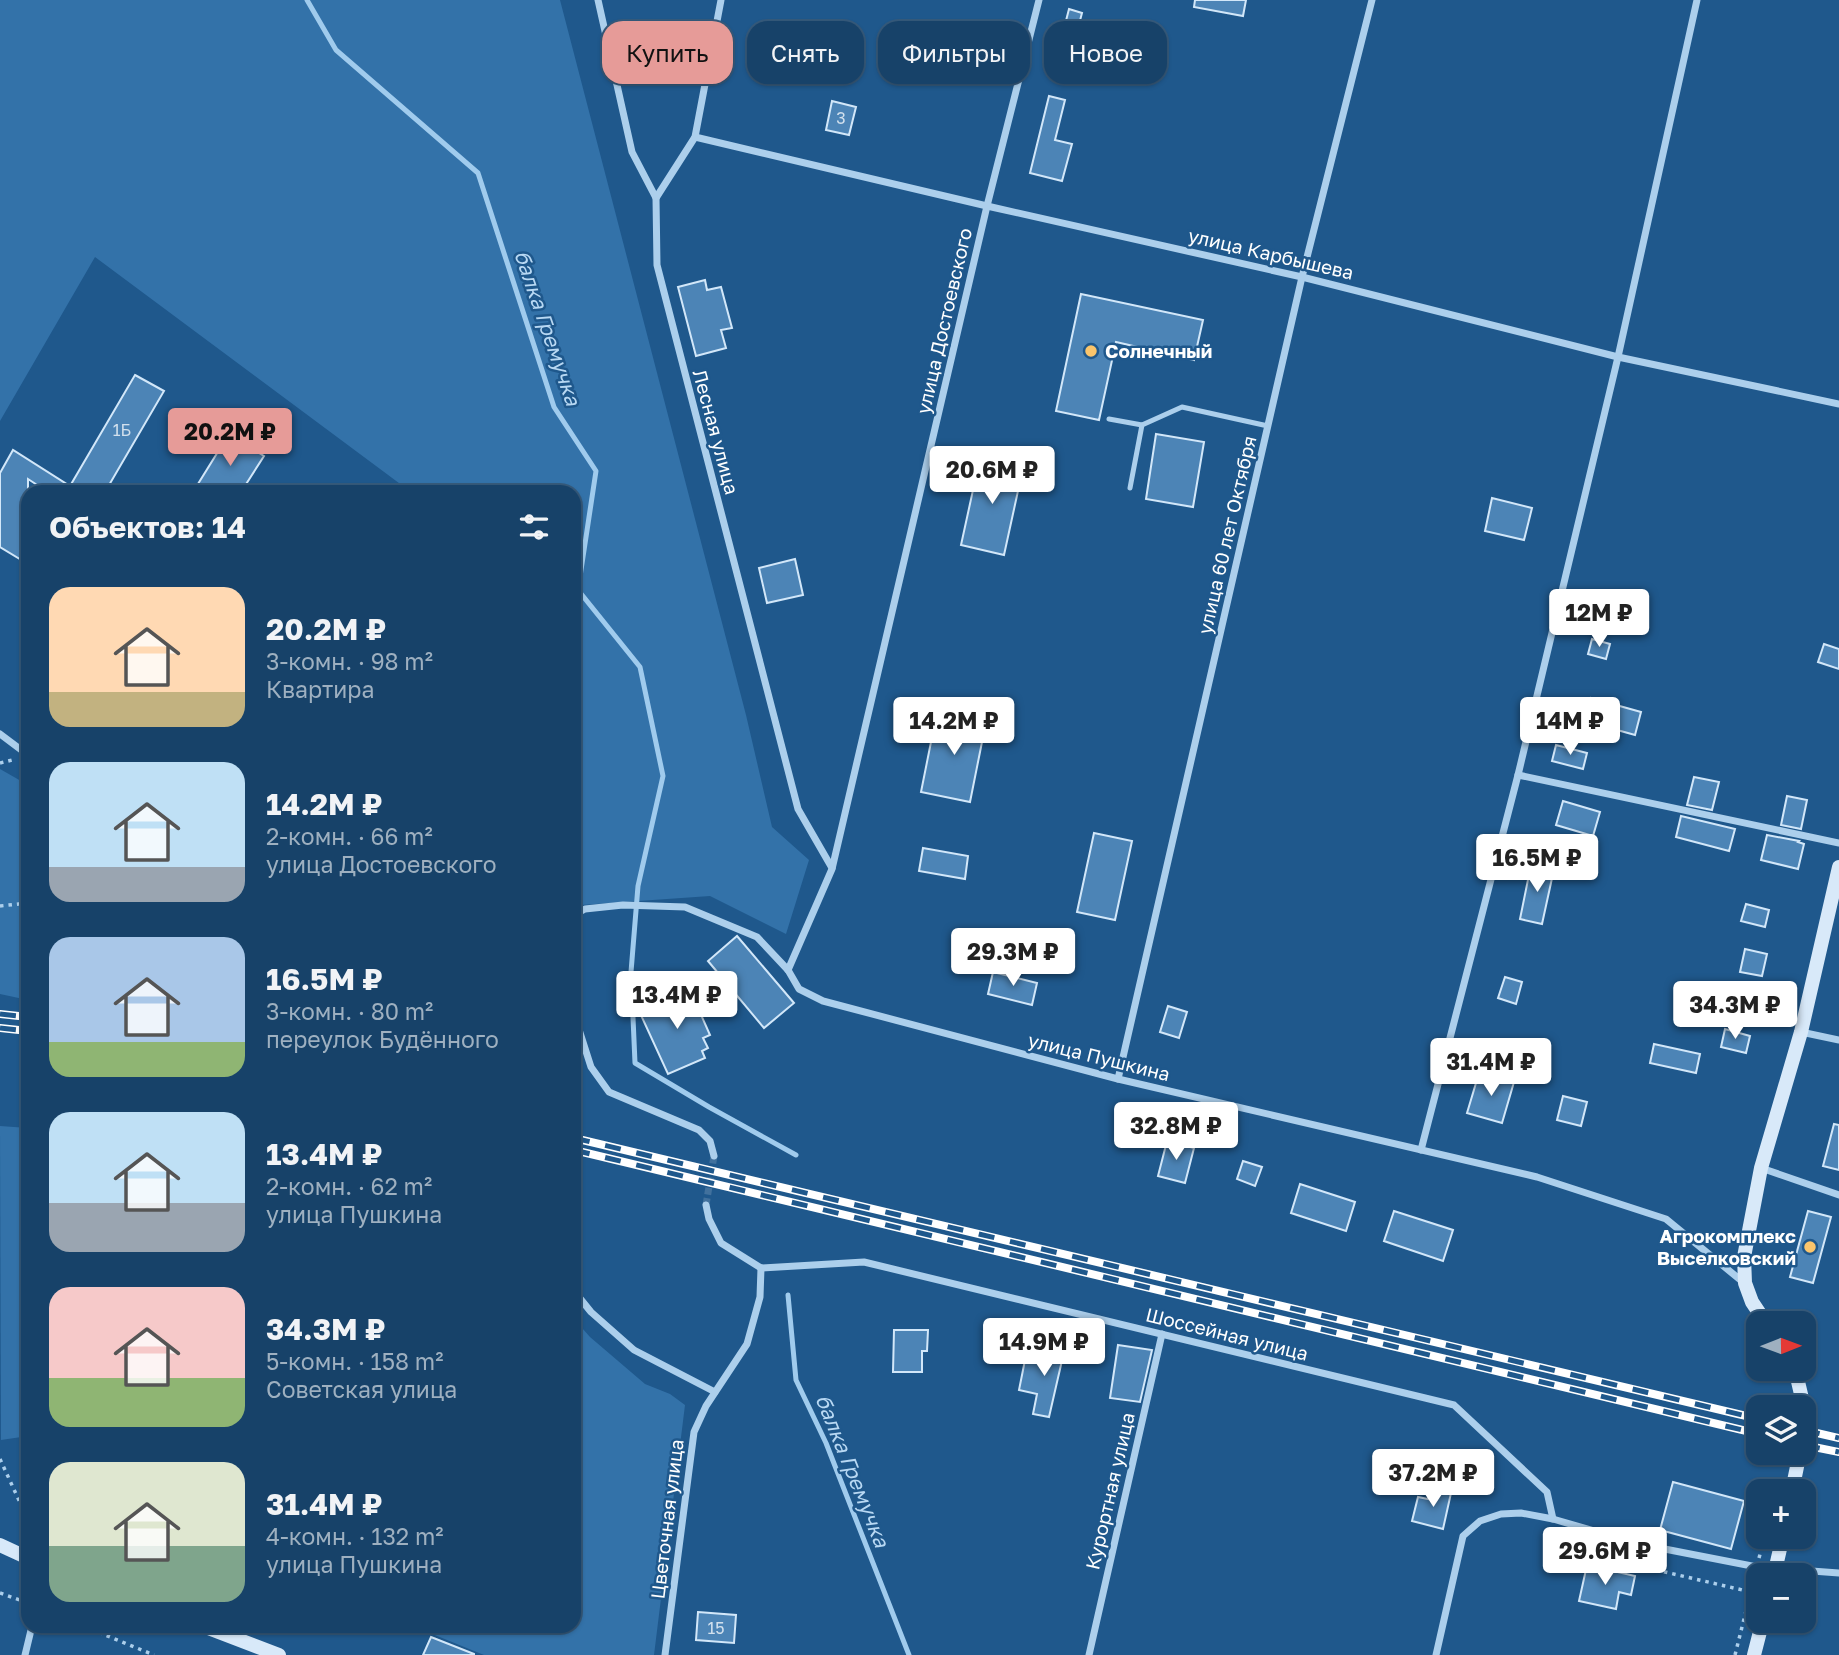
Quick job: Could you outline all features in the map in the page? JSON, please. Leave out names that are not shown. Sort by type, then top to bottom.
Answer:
[{"type":"street","points":[[598,0],[632,152],[656,198],[695,137],[721,0]]},
{"type":"street","name":"улица Достоевского","points":[[788,970],[832,869],[986,206],[1039,0]]},
{"type":"street","name":"улица 60 лет Октября","points":[[1118,1079],[1302,277],[1372,0]]},
{"type":"street","points":[[1421,1150],[1518,775],[1618,357],[1697,0]]},
{"type":"street","name":"улица Карбышева","points":[[695,137],[1302,277],[1618,357],[1839,404]]},
{"type":"street","name":"Лесная улица","points":[[656,198],[657,265],[794,796],[798,809],[832,869]]},
{"type":"street","points":[[0,734],[21,750]]},
{"type":"street","points":[[1518,775],[1839,843]]},
{"type":"street","points":[[1758,1311],[1745,1283],[1744,1257],[1762,1168],[1801,1032],[1839,867]]},
{"type":"street","name":"улица Пушкина","points":[[581,911],[623,905],[685,907],[757,937],[788,970],[800,989],[823,1001],[1118,1079],[1537,1177],[1666,1219],[1745,1283]]},
{"type":"street","points":[[1801,1032],[1839,1040]]},
{"type":"street","points":[[581,1035],[592,1067],[609,1092],[699,1130],[710,1141],[714,1156]]},
{"type":"street","points":[[1762,1168],[1839,1195]]},
{"type":"street","points":[[706,1205],[709,1219],[721,1243],[761,1268]]},
{"type":"street","name":"Шоссейная улица","points":[[761,1268],[864,1262],[1454,1405],[1547,1492],[1553,1519]]},
{"type":"street","name":"Цветочная улица","points":[[665,1655],[694,1432],[706,1406],[747,1344],[760,1297],[761,1268]]},
{"type":"street","points":[[581,1300],[634,1350],[715,1392]]},
{"type":"street","name":"Курортная улица","points":[[1089,1655],[1162,1334]]},
{"type":"street","points":[[1436,1655],[1463,1536],[1480,1521],[1501,1514],[1521,1513],[1553,1519],[1639,1544],[1746,1565]]},
{"type":"street","points":[[0,1545],[21,1555]]},
{"type":"street","points":[[1816,1573],[1839,1573]]},
{"type":"street","points":[[25,1655],[30,1633]]},
{"type":"street","points":[[221,1633],[279,1655]]},
{"type":"street","points":[[1754,1655],[1760,1633]]},
{"type":"lane","points":[[1109,419],[1142,425],[1182,407],[1268,426]]},
{"type":"lane","points":[[1130,488],[1142,425]]},
{"type":"path","points":[[0,906],[21,904]]},
{"type":"path","points":[[0,1459],[21,1505]]},
{"type":"path","points":[[1592,1555],[1746,1591]]},
{"type":"path","points":[[0,1592],[21,1600]]},
{"type":"path","points":[[1735,1655],[1746,1612]]},
{"type":"path","points":[[100,1633],[154,1655]]},
{"type":"shaded area","points":[[0,0],[560,0],[746,715],[772,827],[809,860],[786,934],[710,896],[581,905],[581,485],[402,485],[95,257],[0,421]]},
{"type":"shaded area","points":[[0,769],[21,781],[21,998],[0,994]]},
{"type":"shaded area","points":[[0,1126],[21,1128],[21,1437],[1,1440]]},
{"type":"shaded area","points":[[581,1327],[645,1384],[670,1394],[685,1405],[654,1655],[484,1655],[430,1633],[581,1633]]},
{"type":"building","points":[[1195,0],[1246,0],[1243,16],[1194,7]]},
{"type":"building","points":[[1069,9],[1082,13],[1080,21],[1066,21]]},
{"type":"building","points":[[1049,96],[1065,100],[1055,140],[1072,144],[1062,181],[1030,173]]},
{"type":"building","points":[[832,101],[856,107],[849,135],[826,130]]},
{"type":"building","points":[[705,280],[707,290],[721,287],[732,328],[721,330],[726,348],[696,356],[678,287]]},
{"type":"building","name":"Солнечный","points":[[1081,294],[1203,320],[1194,360],[1116,342],[1099,420],[1056,411]]},
{"type":"building","points":[[135,375],[164,391],[109,485],[71,485]]},
{"type":"building","points":[[229,434],[264,456],[245,485],[197,485]]},
{"type":"building","points":[[1156,434],[1204,442],[1193,507],[1146,499]]},
{"type":"building","points":[[13,450],[68,485],[37,485],[28,479],[28,485],[21,485],[21,560],[0,547],[0,473]]},
{"type":"building","points":[[980,458],[1023,468],[1004,555],[961,545]]},
{"type":"building","points":[[1492,498],[1532,508],[1524,540],[1485,531]]},
{"type":"building","points":[[795,559],[803,595],[767,603],[759,568]]},
{"type":"building","points":[[1592,639],[1610,644],[1606,659],[1588,654]]},
{"type":"building","points":[[1824,644],[1839,649],[1839,669],[1818,662]]},
{"type":"building","points":[[1591,698],[1641,712],[1635,735],[1585,721]]},
{"type":"building","points":[[937,712],[986,722],[970,802],[921,792]]},
{"type":"building","points":[[1556,745],[1587,753],[1583,769],[1552,761]]},
{"type":"building","points":[[1694,777],[1719,782],[1712,810],[1687,805]]},
{"type":"building","points":[[1787,796],[1807,800],[1801,829],[1781,825]]},
{"type":"building","points":[[1563,801],[1600,812],[1593,836],[1556,825]]},
{"type":"building","points":[[1681,816],[1735,829],[1729,851],[1676,837]]},
{"type":"building","points":[[1094,833],[1132,841],[1115,920],[1077,912]]},
{"type":"building","points":[[1767,835],[1804,844],[1798,869],[1761,860]]},
{"type":"building","points":[[923,848],[968,856],[965,879],[919,871]]},
{"type":"building","points":[[1531,865],[1554,869],[1542,924],[1520,919]]},
{"type":"building","points":[[1746,904],[1769,910],[1765,927],[1741,921]]},
{"type":"building","points":[[737,936],[794,1003],[764,1028],[708,961]]},
{"type":"building","points":[[1745,949],[1767,954],[1762,976],[1740,972]]},
{"type":"building","points":[[993,972],[1037,983],[1032,1005],[988,994]]},
{"type":"building","points":[[1505,977],[1522,982],[1516,1004],[1498,998]]},
{"type":"building","points":[[690,990],[710,1035],[703,1038],[708,1048],[702,1051],[705,1058],[668,1074],[640,1013]]},
{"type":"building","points":[[1168,1006],[1187,1012],[1179,1038],[1160,1032]]},
{"type":"building","points":[[1725,1029],[1750,1036],[1746,1053],[1721,1047]]},
{"type":"building","points":[[1654,1044],[1700,1054],[1696,1073],[1650,1063]]},
{"type":"building","points":[[1479,1073],[1514,1082],[1502,1123],[1467,1113]]},
{"type":"building","points":[[1563,1096],[1587,1102],[1581,1126],[1557,1120]]},
{"type":"building","points":[[1834,1124],[1839,1125],[1839,1170],[1823,1166]]},
{"type":"building","points":[[1167,1141],[1194,1148],[1185,1183],[1158,1176]]},
{"type":"building","points":[[1243,1161],[1262,1167],[1255,1186],[1237,1179]]},
{"type":"building","points":[[1300,1184],[1355,1202],[1346,1231],[1291,1213]]},
{"type":"building","points":[[1394,1211],[1453,1230],[1443,1261],[1384,1241]]},
{"type":"building","points":[[1808,1211],[1831,1217],[1813,1283],[1790,1277]]},
{"type":"building","points":[[894,1330],[928,1330],[927,1351],[922,1351],[922,1372],[893,1372]]},
{"type":"building","points":[[1050,1339],[1066,1343],[1049,1417],[1033,1414],[1037,1394],[1019,1390],[1025,1360],[1045,1364]]},
{"type":"building","points":[[1118,1345],[1152,1350],[1140,1402],[1110,1398]]},
{"type":"building","points":[[1673,1482],[1744,1501],[1731,1549],[1660,1530]]},
{"type":"building","points":[[1431,1488],[1451,1493],[1443,1529],[1412,1521],[1418,1497],[1428,1499]]},
{"type":"building","points":[[1587,1565],[1635,1576],[1631,1595],[1619,1592],[1616,1609],[1579,1601]]},
{"type":"building","points":[[698,1612],[736,1615],[734,1643],[696,1640]]},
{"type":"building","points":[[431,1637],[474,1654],[474,1655],[423,1655]]},
{"type":"waterway","name":"балка Гремучка","points":[[307,0],[336,50],[478,173],[554,407],[596,471],[581,570]]},
{"type":"waterway","name":"балка Гремучка","points":[[581,594],[640,667],[663,776],[638,886],[631,972],[635,1063],[796,1155]]},
{"type":"waterway","name":"балка Гремучка","points":[[788,1295],[796,1380],[826,1443],[909,1655]]},
{"type":"tunnel","points":[[706,1205],[714,1156]]},
{"type":"railway","points":[[0,1014],[21,1016]]},
{"type":"railway","points":[[0,1028],[21,1030]]},
{"type":"railway","points":[[581,1140],[1746,1416]]},
{"type":"railway","points":[[581,1152],[1746,1431]]},
{"type":"railway","points":[[1816,1433],[1839,1438]]},
{"type":"railway","points":[[1816,1447],[1839,1452]]},
{"type":"place","name":"Солнечный","points":[[1091,351]]},
{"type":"place","name":"Агрокомплекс Выселковский","points":[[1810,1247]]}]
